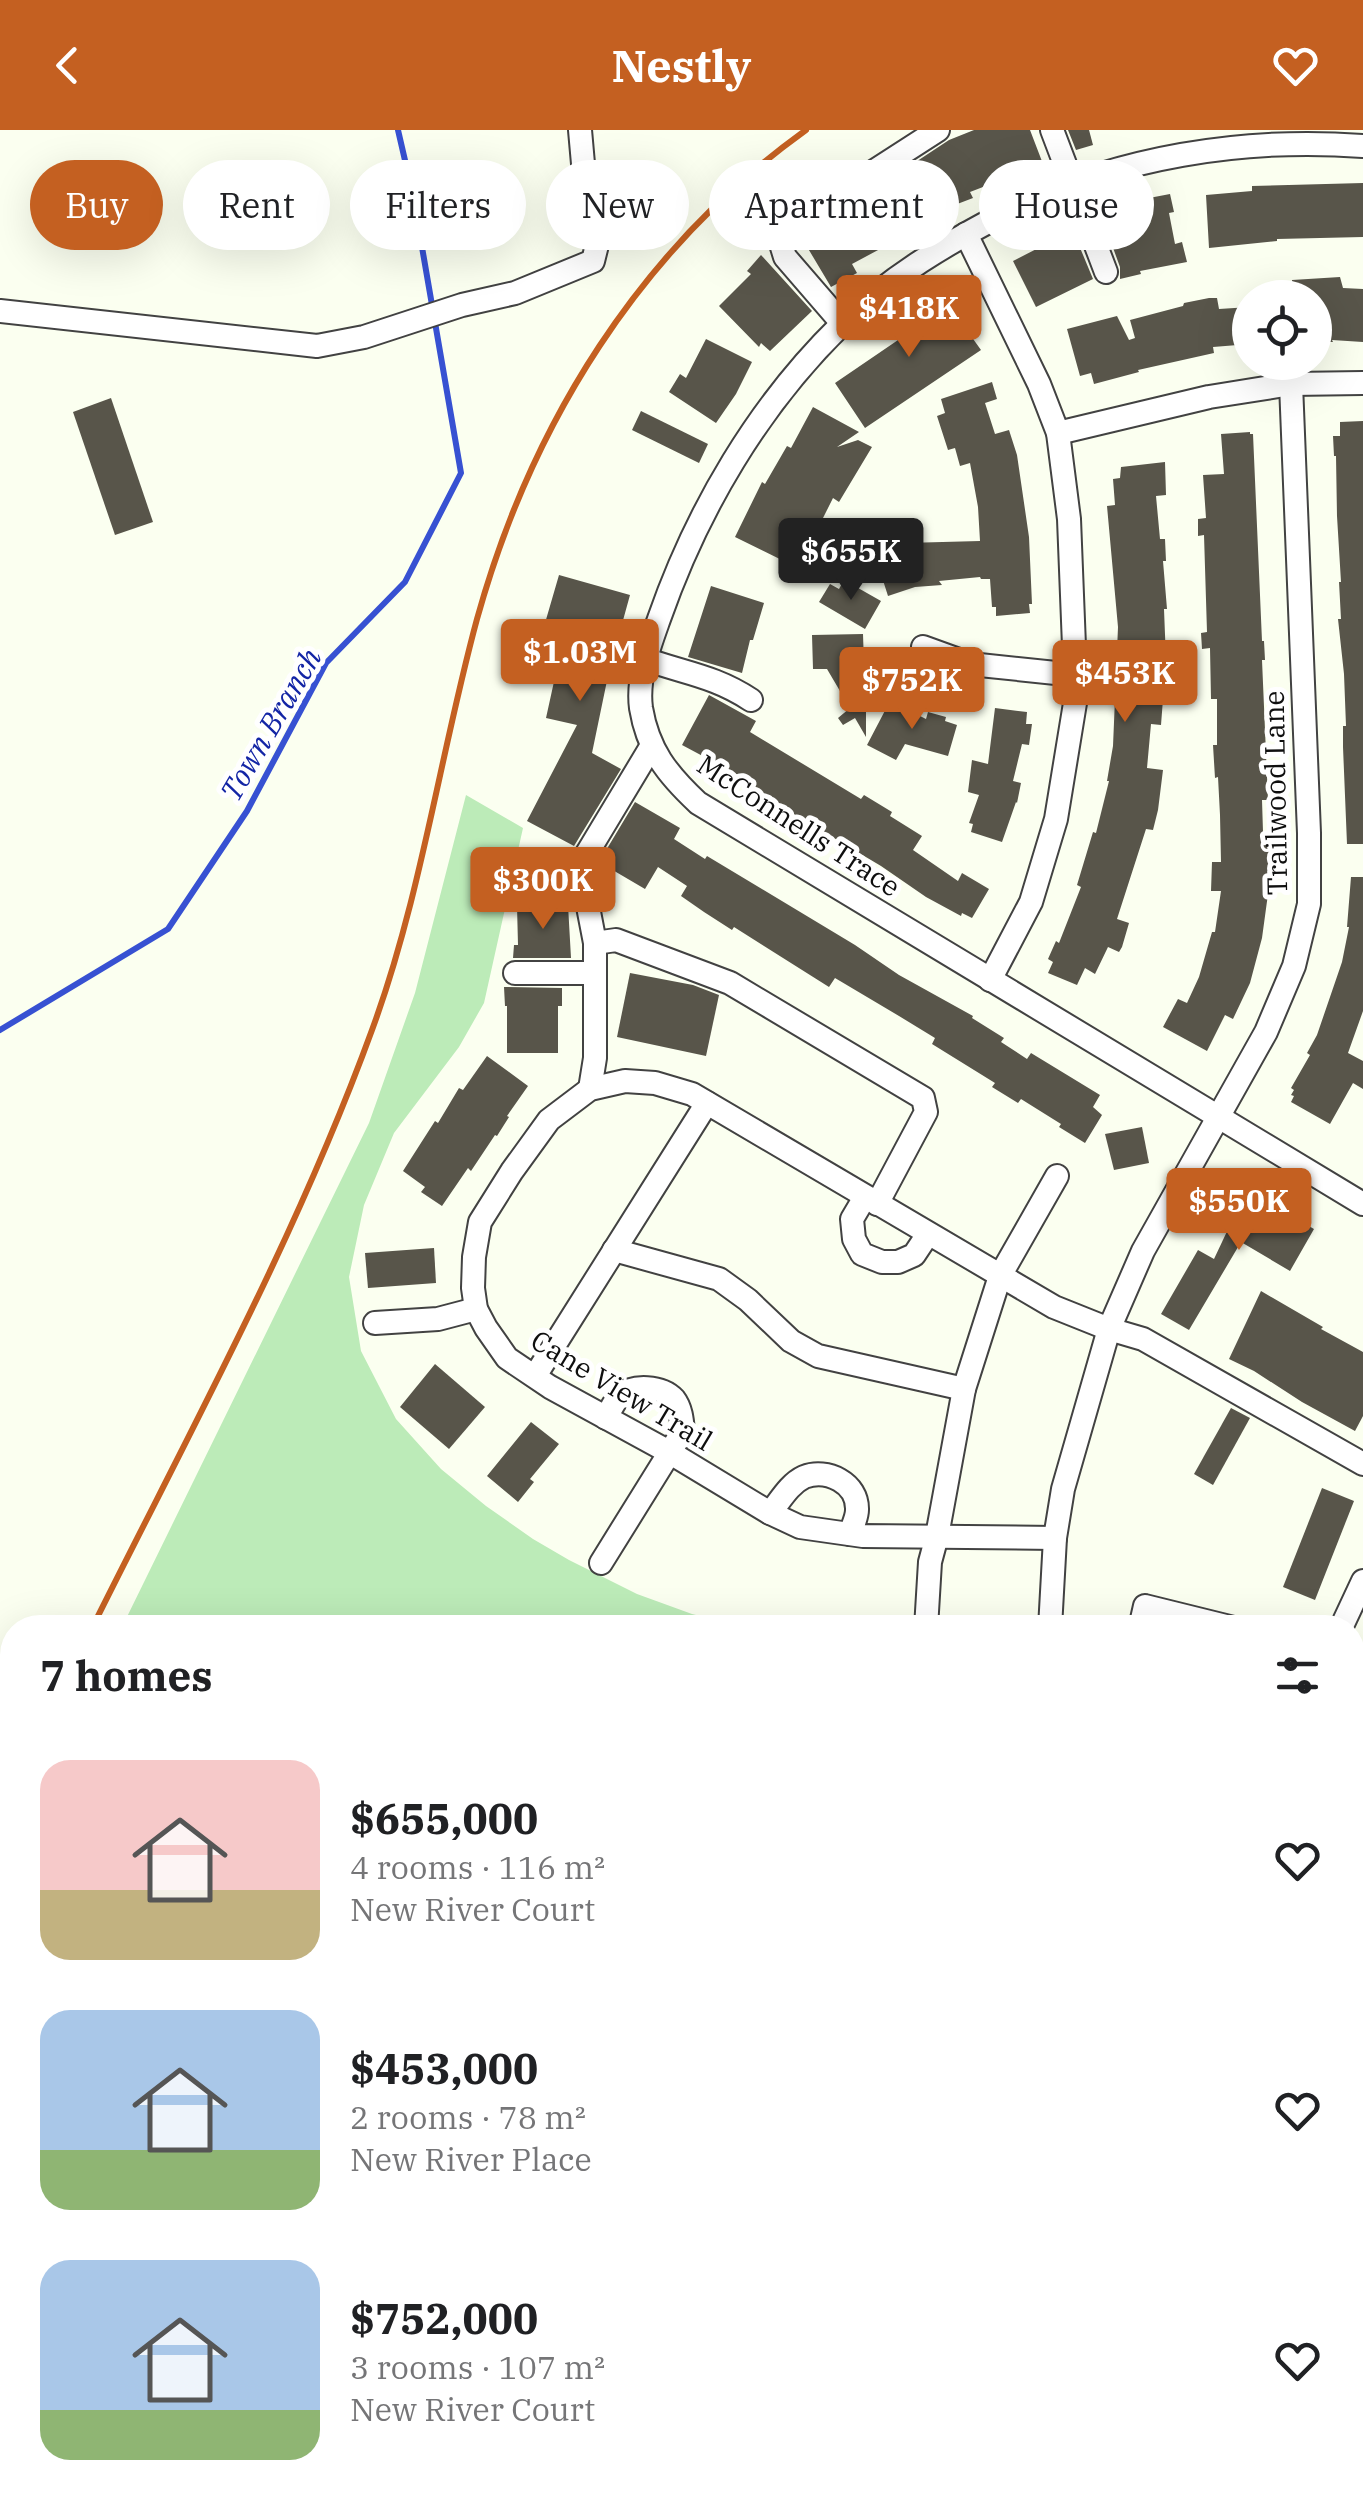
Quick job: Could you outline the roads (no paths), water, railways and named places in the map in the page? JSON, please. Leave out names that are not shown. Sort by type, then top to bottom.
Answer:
[{"type":"street","points":[[0,311],[317,346],[515,293],[593,261],[599,237],[584,174],[580,130]]},
{"type":"street","points":[[842,323],[784,257],[782,244],[790,231],[817,208],[938,130]]},
{"type":"street","points":[[1052,130],[1064,160]]},
{"type":"street","name":"McConnells Trace","points":[[1154,161],[1226,147],[1318,143],[1363,146]]},
{"type":"street","name":"McConnells Trace","points":[[979,227],[904,272],[842,323],[769,410],[708,504],[670,588],[645,659],[640,704],[651,747],[673,780],[698,803],[1363,1204]]},
{"type":"street","points":[[966,234],[1058,432],[1069,520],[1076,675],[1076,697],[1056,819],[1030,902],[990,980]]},
{"type":"street","points":[[1098,250],[1106,272]]},
{"type":"street","points":[[1058,432],[1208,397],[1291,384],[1363,382]]},
{"type":"street","name":"Trailwood Lane","points":[[1051,1615],[1062,1489],[1109,1329],[1143,1251],[1266,1032],[1294,966],[1309,904],[1291,384]]},
{"type":"street","points":[[923,647],[970,664],[1076,675]]},
{"type":"street","points":[[645,659],[707,677],[751,700]]},
{"type":"street","points":[[590,1089],[595,1058],[595,943],[580,865],[651,747]]},
{"type":"street","points":[[595,943],[616,940],[730,983],[923,1098],[926,1112],[871,1200],[852,1219],[854,1240],[862,1254],[882,1262],[914,1256],[928,1234]]},
{"type":"street","points":[[516,973],[595,973]]},
{"type":"street","points":[[375,1323],[438,1319],[476,1309],[474,1257],[480,1222],[549,1120],[590,1089],[625,1081],[656,1083],[707,1102],[1054,1307],[1143,1338],[1363,1464]]},
{"type":"street","points":[[534,1376],[707,1102]]},
{"type":"street","points":[[927,1615],[930,1562],[964,1389],[1000,1276],[1056,1176]]},
{"type":"street","points":[[614,1250],[719,1279],[748,1300],[791,1341],[818,1356],[964,1389]]},
{"type":"street","name":"Cane View Trail","points":[[476,1309],[508,1358],[534,1376],[800,1527],[850,1534],[1056,1538]]},
{"type":"street","points":[[601,1563],[683,1431],[680,1410],[672,1396],[652,1388],[636,1388],[620,1395],[606,1418]]},
{"type":"street","points":[[770,1513],[802,1478],[818,1474],[839,1478],[851,1490],[858,1509],[850,1534]]},
{"type":"street","points":[[1347,1615],[1363,1581]]},
{"type":"street","points":[[1143,1615],[1145,1606],[1181,1615]]},
{"type":"waterway","name":"Town Branch","points":[[0,1030],[168,929],[247,811],[326,663],[405,582],[461,473],[413,195],[398,130]]},
{"type":"railway","points":[[99,1615],[276,1258],[372,1030],[404,929],[477,619],[528,477],[561,410],[643,286],[692,229],[746,177],[806,130]]}]
